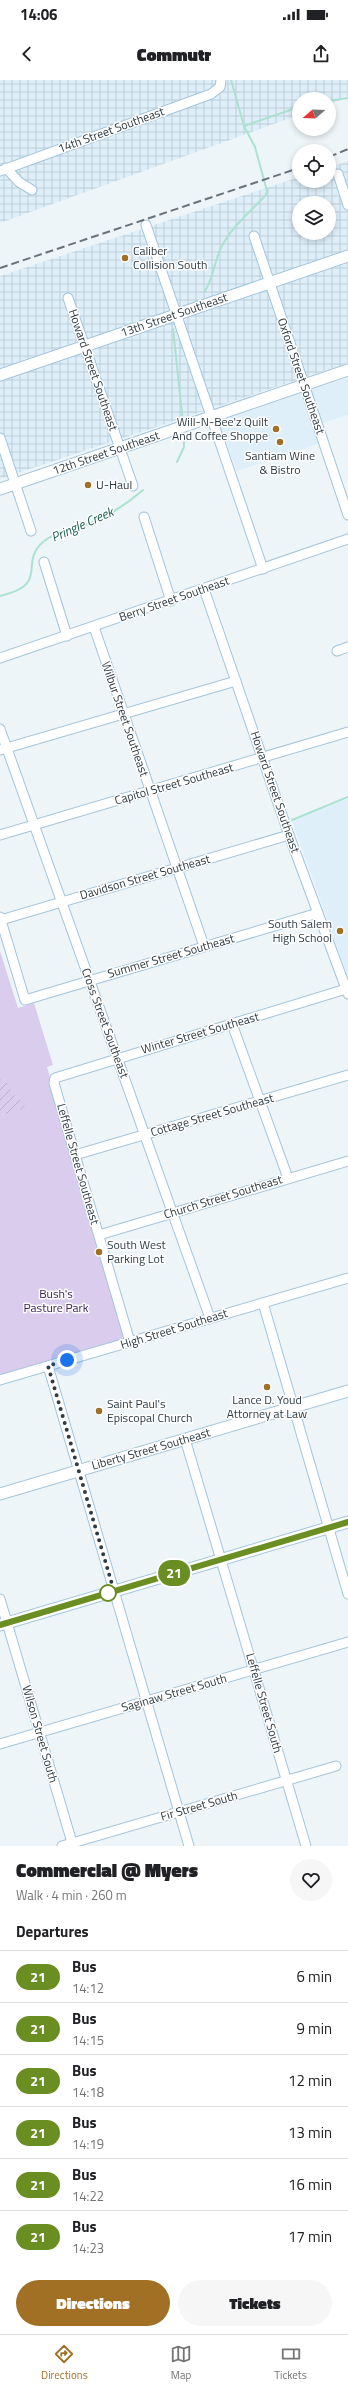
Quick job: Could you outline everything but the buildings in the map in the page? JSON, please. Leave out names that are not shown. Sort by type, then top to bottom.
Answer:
[{"type":"main road","name":"13th Street Southeast","points":[[0,375],[348,256]]},
{"type":"main road","name":"12th Street Southeast","points":[[0,489],[348,370]]},
{"type":"main road","name":"Liberty Street Southeast","points":[[0,1494],[348,1391]]},
{"type":"main road","points":[[3,1624],[348,1522]]},
{"type":"street","name":"14th Street Southeast","points":[[3,170],[211,94],[221,84]]},
{"type":"street","points":[[3,170],[32,190]]},
{"type":"street","points":[[338,174],[348,205]]},
{"type":"street","points":[[146,225],[263,569]]},
{"type":"street","name":"Oxford Street Southeast","points":[[254,236],[348,515]]},
{"type":"street","name":"Howard Street Southeast","points":[[68,298],[133,486]]},
{"type":"street","points":[[0,438],[31,531]]},
{"type":"street","points":[[144,517],[171,601]]},
{"type":"street","name":"Berry Street Southeast","points":[[0,658],[348,540]]},
{"type":"street","points":[[44,562],[67,636]]},
{"type":"street","name":"Howard Street Southeast","points":[[204,589],[289,835],[347,992]]},
{"type":"street","name":"Wilbur Street Southeast","points":[[94,627],[122,713],[204,946]]},
{"type":"street","points":[[337,651],[348,647]]},
{"type":"street","points":[[3,749],[122,713],[236,681]]},
{"type":"street","name":"Cross Street Southeast","points":[[0,729],[3,749],[34,825],[210,1318]]},
{"type":"street","name":"Capitol Street Southeast","points":[[0,835],[348,732]]},
{"type":"street","name":"Davidson Street Southeast","points":[[0,919],[177,869],[289,835]]},
{"type":"street","name":"Summer Street Southeast","points":[[0,919],[25,1000],[318,913]]},
{"type":"street","name":"Winter Street Southeast","points":[[55,1078],[117,1057],[347,992]]},
{"type":"street","points":[[232,1024],[261,1100],[288,1178]]},
{"type":"street","name":"Cottage Street Southeast","points":[[76,1155],[348,1075]]},
{"type":"street","name":"Leffelle Street Southeast","points":[[55,1078],[54,1083],[130,1342]]},
{"type":"street","name":"Church Street Southeast","points":[[99,1235],[348,1161]]},
{"type":"street","name":"High Street Southeast","points":[[0,1380],[348,1278]]},
{"type":"street","points":[[263,1303],[348,1594]]},
{"type":"street","points":[[48,1366],[189,1846]]},
{"type":"street","points":[[185,1439],[221,1560]]},
{"type":"street","name":"Leffelle Street South","points":[[221,1560],[306,1846]]},
{"type":"street","name":"Wilson Street South","points":[[0,1599],[3,1624],[39,1733],[73,1844]]},
{"type":"street","name":"Saginaw Street South","points":[[0,1744],[348,1642]]},
{"type":"street","name":"Fir Street South","points":[[62,1846],[336,1766]]},
{"type":"shaded area","points":[[0,80],[348,80],[348,97],[336,101],[336,92],[292,92],[292,118],[0,223]]},
{"type":"shaded area","points":[[348,161],[348,363],[0,479],[0,276],[292,179],[292,188],[336,188],[336,165]]},
{"type":"shaded area","points":[[348,377],[348,415],[320,424],[327,441],[237,471],[218,421]]},
{"type":"shaded area","name":"South Salem High School","points":[[348,799],[348,978],[292,821]]},
{"type":"green space","name":"Bush's Pasture Park","points":[[0,951],[18,1008],[34,1003],[53,1065],[47,1067],[124,1335],[120,1341],[0,1376],[0,1115],[10,1114],[13,1098],[9,1086],[0,1079]]},
{"type":"green space","points":[[0,1079],[9,1084],[13,1094],[25,1103],[24,1108],[10,1114],[0,1115]]},
{"type":"waterway","points":[[231,80],[244,126]]},
{"type":"waterway","name":"Pringle Creek","points":[[336,100],[348,98]]},
{"type":"waterway","name":"Pringle Creek","points":[[205,291],[224,242],[240,221],[266,195],[267,191],[255,147],[244,126],[292,109]]},
{"type":"waterway","name":"Pringle Creek","points":[[173,329],[183,423]]},
{"type":"waterway","name":"Pringle Creek","points":[[177,462],[184,447],[184,429]]},
{"type":"waterway","name":"Pringle Creek","points":[[0,596],[25,586],[31,573],[33,558],[36,550],[48,538],[103,517],[124,505],[143,490]]},
{"type":"waterway","points":[[292,820],[348,797]]},
{"type":"railway","points":[[336,154],[348,149]]},
{"type":"railway","points":[[0,268],[292,170]]},
{"type":"bus line","name":"21","points":[[0,1625],[348,1522]]},
{"type":"place","name":"Caliber Collision South","points":[[125,258]]},
{"type":"place","name":"Will-N-Bee'z Quilt And Coffee Shoppe","points":[[276,429]]},
{"type":"place","name":"Santiam Wine & Bistro","points":[[280,442]]},
{"type":"place","name":"U-Haul","points":[[88,485]]},
{"type":"place","name":"South Salem High School","points":[[340,931]]},
{"type":"place","name":"South West Parking Lot","points":[[99,1252]]},
{"type":"place","name":"Lance D. Youd Attorney at Law","points":[[267,1387]]},
{"type":"place","name":"Saint Paul's Episcopal Church","points":[[99,1411]]},
{"type":"route","points":[[67,1360],[48,1366],[114,1591],[106,1594],[108,1593]]}]
